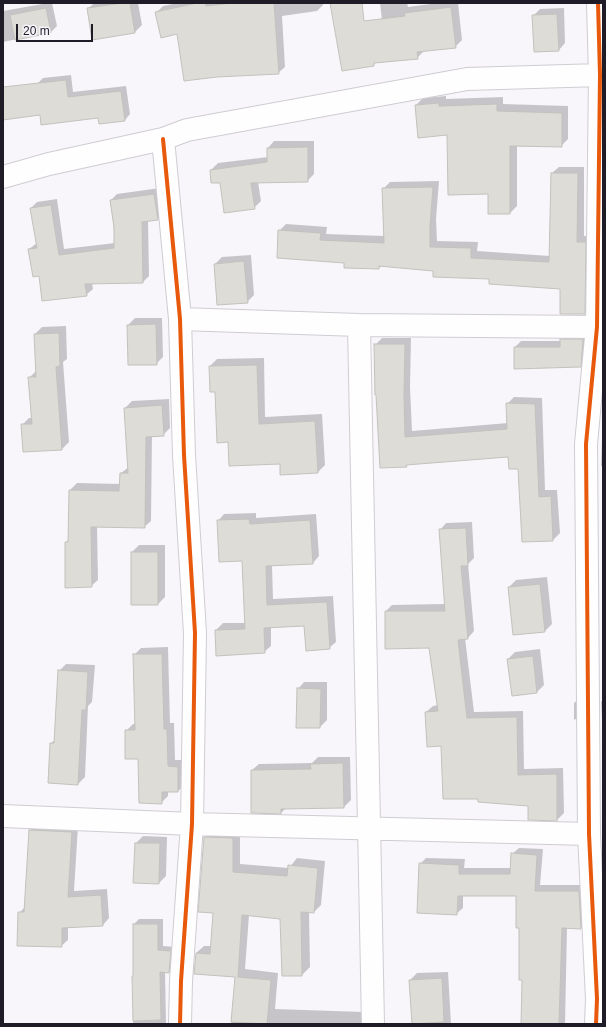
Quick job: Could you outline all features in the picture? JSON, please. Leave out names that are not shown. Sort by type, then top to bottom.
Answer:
[{"type":"street","points":[[596,1024],[597,999],[589,834],[595,662],[586,444],[597,327],[600,75],[598,3]]},
{"type":"street","points":[[3,177],[49,164],[163,139],[188,130],[467,79],[600,75]]},
{"type":"street","points":[[163,139],[180,319],[184,455],[195,633],[192,824],[181,981],[180,1024]]},
{"type":"street","points":[[180,319],[359,325],[597,327]]},
{"type":"street","points":[[359,325],[373,1024]]},
{"type":"street","points":[[3,816],[192,824],[589,834]]},
{"type":"building","points":[[130,3],[135,33],[92,40],[87,8]]},
{"type":"building","points":[[197,3],[205,3],[206,6],[231,3],[274,3],[279,74],[217,77],[184,81],[177,34],[161,38],[155,12]]},
{"type":"building","points":[[330,3],[362,3],[364,21],[405,16],[404,13],[451,7],[456,48],[417,52],[418,59],[374,63],[374,66],[342,71]]},
{"type":"building","points":[[46,8],[51,33],[15,40],[10,15]]},
{"type":"building","points":[[557,14],[559,51],[534,52],[532,15]]},
{"type":"building","points":[[66,80],[68,97],[121,91],[125,121],[99,124],[98,118],[41,125],[40,115],[3,120],[3,87]]},
{"type":"building","points":[[439,103],[439,106],[497,104],[497,111],[562,113],[562,147],[510,146],[510,214],[488,214],[488,194],[448,195],[447,135],[418,138],[415,105]]},
{"type":"building","points":[[308,147],[308,182],[251,183],[255,209],[224,213],[220,183],[211,183],[210,170],[267,162],[267,148]]},
{"type":"building","points":[[551,173],[578,173],[577,242],[586,242],[585,314],[560,314],[560,289],[489,284],[489,279],[433,277],[433,271],[379,266],[379,269],[344,268],[344,263],[277,258],[278,230],[321,233],[320,240],[384,243],[382,188],[433,187],[430,247],[471,248],[471,258],[549,262]]},
{"type":"building","points":[[154,194],[158,220],[142,222],[143,283],[85,284],[87,296],[42,301],[39,276],[33,277],[28,249],[37,248],[30,208],[51,205],[59,255],[114,248],[114,227],[110,200]]},
{"type":"building","points":[[244,261],[248,303],[217,305],[214,264]]},
{"type":"building","points":[[156,324],[157,365],[128,365],[127,325]]},
{"type":"building","points":[[59,333],[60,366],[56,367],[62,450],[23,452],[21,424],[32,424],[28,377],[36,377],[34,334]]},
{"type":"building","points":[[560,339],[583,339],[581,367],[514,369],[514,347],[560,347]]},
{"type":"building","points":[[374,344],[405,344],[405,437],[507,429],[506,403],[535,404],[539,497],[551,496],[553,541],[522,542],[518,469],[509,469],[508,457],[406,465],[407,467],[380,468],[375,395]]},
{"type":"building","points":[[257,365],[259,424],[315,421],[318,473],[280,475],[280,464],[229,466],[228,442],[217,443],[215,392],[210,392],[209,366]]},
{"type":"building","points":[[162,405],[164,436],[146,437],[145,528],[91,527],[92,587],[65,588],[65,542],[68,542],[69,490],[119,491],[120,473],[128,473],[124,408]]},
{"type":"building","points":[[249,519],[250,524],[310,520],[313,564],[266,566],[267,605],[327,602],[330,649],[306,651],[304,626],[264,628],[265,653],[216,656],[215,630],[245,629],[242,561],[219,562],[217,520]]},
{"type":"building","points":[[466,528],[468,566],[461,566],[468,639],[458,640],[467,718],[517,717],[518,775],[557,774],[557,821],[528,820],[528,806],[478,802],[478,799],[443,799],[441,746],[427,747],[425,712],[438,711],[429,648],[385,649],[385,611],[445,611],[439,529]]},
{"type":"building","points":[[131,552],[158,552],[158,605],[131,605]]},
{"type":"building","points":[[540,584],[545,632],[513,635],[508,587]]},
{"type":"building","points":[[133,654],[162,654],[164,729],[167,729],[168,766],[178,767],[178,792],[162,792],[162,804],[139,803],[138,759],[125,759],[125,730],[135,730]]},
{"type":"building","points":[[533,656],[537,693],[512,696],[507,659]]},
{"type":"building","points":[[58,670],[88,672],[86,710],[82,710],[78,785],[48,783],[50,743],[54,743]]},
{"type":"building","points":[[297,688],[321,689],[320,728],[296,728]]},
{"type":"building","points":[[343,763],[344,808],[281,809],[281,814],[251,813],[251,770],[311,769],[310,764]]},
{"type":"building","points":[[29,830],[72,832],[68,897],[101,895],[103,926],[62,928],[62,947],[17,946],[18,912],[24,912]]},
{"type":"building","points":[[204,837],[233,838],[233,872],[287,876],[288,865],[318,868],[314,913],[301,912],[302,976],[282,976],[280,919],[242,915],[238,977],[271,980],[267,1024],[231,1022],[235,977],[194,974],[196,953],[210,954],[213,913],[198,912]]},
{"type":"building","points":[[135,843],[160,843],[159,884],[133,883]]},
{"type":"building","points":[[511,853],[537,855],[535,891],[579,891],[581,929],[562,928],[559,1024],[521,1024],[522,980],[519,980],[519,928],[516,928],[516,896],[458,896],[457,915],[417,913],[419,863],[459,865],[459,874],[510,874]]},
{"type":"building","points":[[133,924],[158,924],[158,950],[171,951],[169,973],[160,972],[161,1020],[133,1021]]},
{"type":"building","points":[[442,978],[444,1022],[412,1024],[409,980]]},
{"type":"cycle path","points":[[596,1024],[597,999],[589,834],[586,444],[597,327],[600,75],[598,3]]},
{"type":"cycle path","points":[[163,139],[180,319],[184,455],[195,633],[192,824],[181,981],[180,1024]]}]
